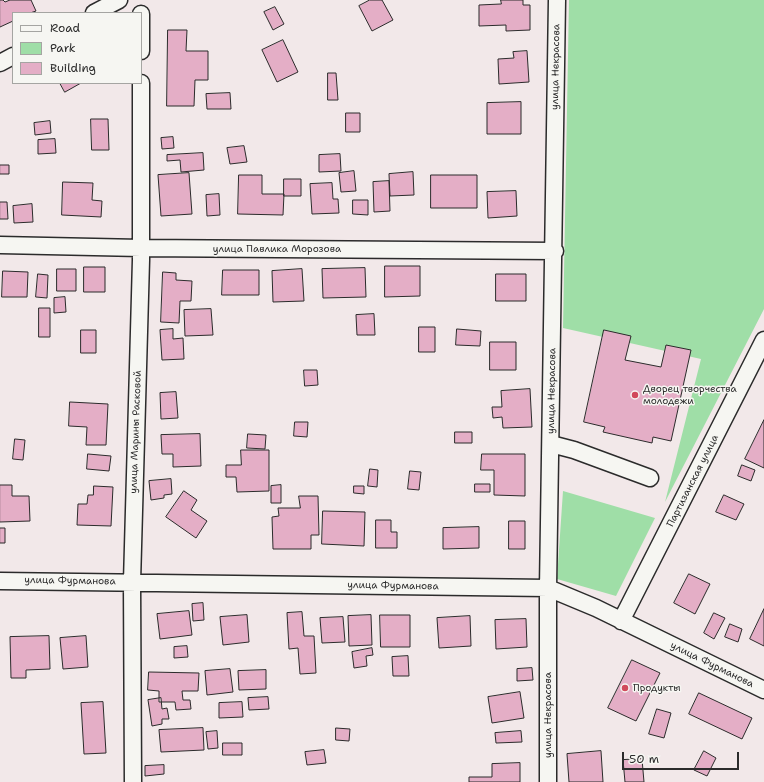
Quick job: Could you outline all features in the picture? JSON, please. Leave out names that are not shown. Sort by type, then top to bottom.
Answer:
[{"type":"street","points":[[96,12],[119,0]]},
{"type":"street","points":[[137,0],[141,12]]},
{"type":"street","name":"улица Некрасова","points":[[548,782],[548,588],[555,251],[557,0]]},
{"type":"street","points":[[0,63],[12,57]]},
{"type":"street","name":"улица Марины Расковой","points":[[134,782],[132,582],[141,248],[141,84]]},
{"type":"street","name":"улица Павлика Морозова","points":[[0,245],[141,248],[555,251]]},
{"type":"street","name":"Партизанская улица","points":[[621,621],[764,340]]},
{"type":"street","points":[[551,444],[574,450],[650,478]]},
{"type":"street","name":"улица Фурманова","points":[[0,580],[548,588],[621,621],[764,690]]},
{"type":"green space","points":[[569,0],[764,0],[764,309],[665,502],[701,359],[563,328]]},
{"type":"green space","points":[[563,491],[655,518],[616,596],[557,579]]},
{"type":"building","points":[[0,0],[5,2],[10,0],[31,0],[36,11],[12,12],[12,21],[0,27]]},
{"type":"building","points":[[370,0],[382,0],[393,20],[372,31],[359,6]]},
{"type":"building","points":[[501,0],[523,0],[523,5],[530,5],[530,30],[506,31],[506,25],[479,26],[479,5],[501,4]]},
{"type":"building","points":[[275,7],[284,24],[273,30],[264,12]]},
{"type":"building","points":[[168,30],[187,30],[186,51],[208,51],[208,80],[195,80],[194,106],[167,106]]},
{"type":"building","points":[[283,40],[298,72],[277,82],[262,50]]},
{"type":"building","points":[[527,51],[529,82],[499,84],[498,59],[514,58],[513,52]]},
{"type":"building","points":[[328,73],[336,73],[338,100],[328,100]]},
{"type":"building","points":[[61,84],[79,84],[65,92]]},
{"type":"building","points":[[230,93],[231,109],[207,109],[206,94]]},
{"type":"building","points":[[521,102],[521,134],[487,134],[487,103]]},
{"type":"building","points":[[346,113],[360,113],[360,132],[346,132]]},
{"type":"building","points":[[91,119],[108,119],[109,150],[92,150]]},
{"type":"building","points":[[50,121],[51,133],[35,135],[34,123]]},
{"type":"building","points":[[173,137],[174,148],[162,149],[161,138]]},
{"type":"building","points":[[55,139],[56,153],[38,154],[38,140]]},
{"type":"building","points":[[244,146],[247,162],[230,164],[227,148]]},
{"type":"building","points":[[203,153],[204,170],[181,172],[180,160],[167,161],[167,155]]},
{"type":"building","points":[[340,154],[341,171],[319,172],[319,155]]},
{"type":"building","points":[[0,165],[9,165],[9,174],[0,174]]},
{"type":"building","points":[[354,171],[356,191],[341,192],[339,173]]},
{"type":"building","points":[[413,172],[414,195],[390,196],[389,174]]},
{"type":"building","points":[[189,173],[192,214],[161,216],[158,175]]},
{"type":"building","points":[[239,175],[262,175],[262,194],[284,194],[283,215],[238,214]]},
{"type":"building","points":[[431,175],[477,175],[477,208],[431,208]]},
{"type":"building","points":[[284,179],[301,179],[301,196],[284,196]]},
{"type":"building","points":[[389,181],[390,211],[374,212],[373,182]]},
{"type":"building","points":[[63,182],[93,183],[92,200],[102,201],[101,217],[62,215]]},
{"type":"building","points":[[332,183],[333,199],[338,199],[339,213],[312,214],[310,184]]},
{"type":"building","points":[[516,191],[517,216],[488,218],[487,192]]},
{"type":"building","points":[[219,194],[220,215],[207,216],[206,195]]},
{"type":"building","points":[[353,200],[368,200],[368,215],[353,214]]},
{"type":"building","points":[[0,202],[7,202],[8,219],[0,219]]},
{"type":"building","points":[[32,204],[33,222],[14,223],[13,206]]},
{"type":"building","points":[[385,266],[420,266],[420,296],[385,297]]},
{"type":"building","points":[[84,267],[105,267],[105,292],[84,292]]},
{"type":"building","points":[[365,268],[366,297],[323,298],[322,269]]},
{"type":"building","points":[[57,269],[76,269],[76,291],[57,291]]},
{"type":"building","points":[[302,269],[304,301],[273,302],[272,271]]},
{"type":"building","points":[[223,270],[259,270],[259,295],[222,295]]},
{"type":"building","points":[[3,271],[28,272],[27,297],[2,297]]},
{"type":"building","points":[[163,272],[176,273],[176,280],[192,281],[191,301],[180,301],[179,323],[161,322]]},
{"type":"building","points":[[38,274],[48,275],[47,298],[36,297]]},
{"type":"building","points":[[496,274],[526,274],[526,301],[496,301]]},
{"type":"building","points":[[65,297],[66,312],[54,313],[54,298]]},
{"type":"building","points":[[39,308],[50,308],[50,337],[39,337]]},
{"type":"building","points":[[211,309],[213,335],[185,336],[184,310]]},
{"type":"building","points":[[374,314],[375,335],[357,335],[356,315]]},
{"type":"building","points":[[419,327],[435,327],[435,352],[419,352]]},
{"type":"building","points":[[173,329],[173,339],[183,338],[184,359],[162,360],[160,330]]},
{"type":"building","points":[[457,329],[481,331],[480,346],[456,345]]},
{"type":"building","points":[[81,330],[96,330],[96,353],[81,353]]},
{"type":"building","name":"Дворец творчества молодежи","points":[[604,330],[631,336],[625,360],[661,367],[666,345],[691,350],[671,441],[653,437],[652,443],[603,432],[605,427],[584,422]]},
{"type":"building","points":[[490,342],[516,342],[516,370],[490,370]]},
{"type":"building","points":[[304,370],[317,370],[318,385],[305,386]]},
{"type":"building","points":[[530,389],[532,427],[503,428],[502,417],[493,418],[492,407],[502,407],[501,391]]},
{"type":"building","points":[[176,392],[178,418],[161,419],[160,393]]},
{"type":"building","points":[[70,402],[108,404],[106,445],[86,445],[87,427],[69,426]]},
{"type":"building","points":[[764,420],[764,468],[745,459]]},
{"type":"building","points":[[295,422],[308,422],[307,437],[294,436]]},
{"type":"building","points":[[455,432],[472,432],[472,443],[455,443]]},
{"type":"building","points":[[200,434],[201,466],[173,467],[173,454],[162,454],[161,435]]},
{"type":"building","points":[[248,434],[266,435],[265,449],[247,448]]},
{"type":"building","points":[[15,439],[25,440],[23,460],[13,459]]},
{"type":"building","points":[[241,450],[269,450],[269,491],[237,492],[236,477],[226,477],[226,465],[241,465]]},
{"type":"building","points":[[88,454],[111,456],[109,471],[87,469]]},
{"type":"building","points":[[482,454],[525,454],[525,496],[494,495],[494,470],[481,470]]},
{"type":"building","points":[[742,465],[755,470],[751,481],[738,476]]},
{"type":"building","points":[[370,469],[378,470],[377,487],[368,486]]},
{"type":"building","points":[[410,471],[421,472],[419,490],[408,489]]},
{"type":"building","points":[[171,479],[172,494],[164,495],[164,498],[151,500],[149,481]]},
{"type":"building","points":[[475,484],[490,484],[490,492],[475,492]]},
{"type":"building","points":[[0,485],[12,485],[12,496],[29,496],[30,521],[0,522]]},
{"type":"building","points":[[281,485],[281,503],[271,503],[271,486]]},
{"type":"building","points":[[94,486],[113,487],[111,526],[77,525],[78,504],[87,504],[88,495],[93,495]]},
{"type":"building","points":[[354,486],[364,486],[364,494],[354,493]]},
{"type":"building","points":[[184,491],[197,500],[191,510],[207,521],[196,538],[166,517]]},
{"type":"building","points":[[724,495],[744,504],[736,520],[716,512]]},
{"type":"building","points":[[299,496],[318,496],[319,535],[311,535],[311,549],[273,549],[272,517],[279,516],[278,508],[300,508]]},
{"type":"building","points":[[323,511],[365,512],[364,546],[322,544]]},
{"type":"building","points":[[376,520],[391,520],[391,532],[397,532],[397,548],[376,548]]},
{"type":"building","points":[[509,521],[525,521],[525,549],[509,549]]},
{"type":"building","points":[[479,527],[479,548],[443,549],[443,528]]},
{"type":"building","points":[[0,528],[5,528],[5,543],[0,543]]},
{"type":"building","points":[[689,574],[710,584],[695,614],[674,603]]},
{"type":"building","points":[[203,603],[204,620],[193,621],[192,604]]},
{"type":"building","points":[[764,609],[764,646],[750,639]]},
{"type":"building","points":[[189,611],[192,635],[160,639],[157,614]]},
{"type":"building","points":[[302,612],[304,636],[314,636],[316,673],[300,674],[298,648],[289,649],[287,613]]},
{"type":"building","points":[[714,613],[725,618],[714,639],[704,633]]},
{"type":"building","points":[[247,615],[249,642],[223,645],[220,617]]},
{"type":"building","points":[[371,615],[372,645],[349,646],[348,616]]},
{"type":"building","points":[[380,615],[410,615],[410,647],[381,647]]},
{"type":"building","points":[[470,616],[471,646],[439,648],[437,618]]},
{"type":"building","points":[[343,617],[345,642],[322,643],[320,618]]},
{"type":"building","points":[[526,619],[527,647],[496,649],[495,620]]},
{"type":"building","points":[[730,624],[742,629],[738,642],[725,637]]},
{"type":"building","points":[[49,636],[50,669],[26,670],[26,678],[11,678],[10,637]]},
{"type":"building","points":[[86,636],[88,667],[63,669],[60,638]]},
{"type":"building","points":[[187,646],[188,657],[174,658],[174,647]]},
{"type":"building","points":[[372,648],[373,655],[366,656],[367,666],[354,668],[352,652]]},
{"type":"building","points":[[408,656],[409,676],[393,676],[392,657]]},
{"type":"building","points":[[632,660],[660,673],[636,721],[608,708]]},
{"type":"building","points":[[532,668],[533,680],[517,681],[517,669]]},
{"type":"building","points":[[230,669],[233,692],[207,695],[205,671]]},
{"type":"building","points":[[266,670],[266,689],[239,690],[238,671]]},
{"type":"building","points":[[149,672],[199,673],[198,691],[182,691],[183,700],[190,700],[191,709],[176,710],[175,702],[159,702],[159,691],[148,690]]},
{"type":"building","points":[[520,692],[524,718],[492,723],[488,697]]},
{"type":"building","points":[[699,693],[752,718],[742,739],[689,714]]},
{"type":"building","points":[[268,697],[269,709],[249,710],[248,698]]},
{"type":"building","points":[[161,698],[162,709],[167,708],[169,719],[162,719],[162,724],[152,726],[148,700]]},
{"type":"building","points":[[103,702],[106,753],[84,754],[81,703]]},
{"type":"building","points":[[242,702],[243,717],[219,718],[219,703]]},
{"type":"building","points":[[657,709],[671,713],[664,738],[649,734]]},
{"type":"building","points":[[203,728],[204,750],[161,752],[159,730]]},
{"type":"building","points":[[336,728],[350,729],[349,741],[336,740]]},
{"type":"building","points":[[217,731],[218,748],[208,749],[206,732]]},
{"type":"building","points":[[521,731],[522,742],[496,743],[495,733]]},
{"type":"building","points":[[223,743],[242,743],[242,755],[223,755]]},
{"type":"building","points":[[324,750],[326,763],[307,765],[305,752]]},
{"type":"building","points":[[601,751],[603,782],[569,782],[567,754]]},
{"type":"building","points":[[704,751],[716,758],[707,776],[694,770]]},
{"type":"building","points":[[642,759],[644,782],[625,782],[623,760]]},
{"type":"building","points":[[520,763],[520,782],[469,782],[469,777],[492,777],[492,764]]},
{"type":"building","points":[[164,765],[164,774],[145,776],[145,766]]},
{"type":"place","name":"Дворец творчества молодежи","points":[[635,395]]},
{"type":"place","name":"Продукты","points":[[625,688]]}]
